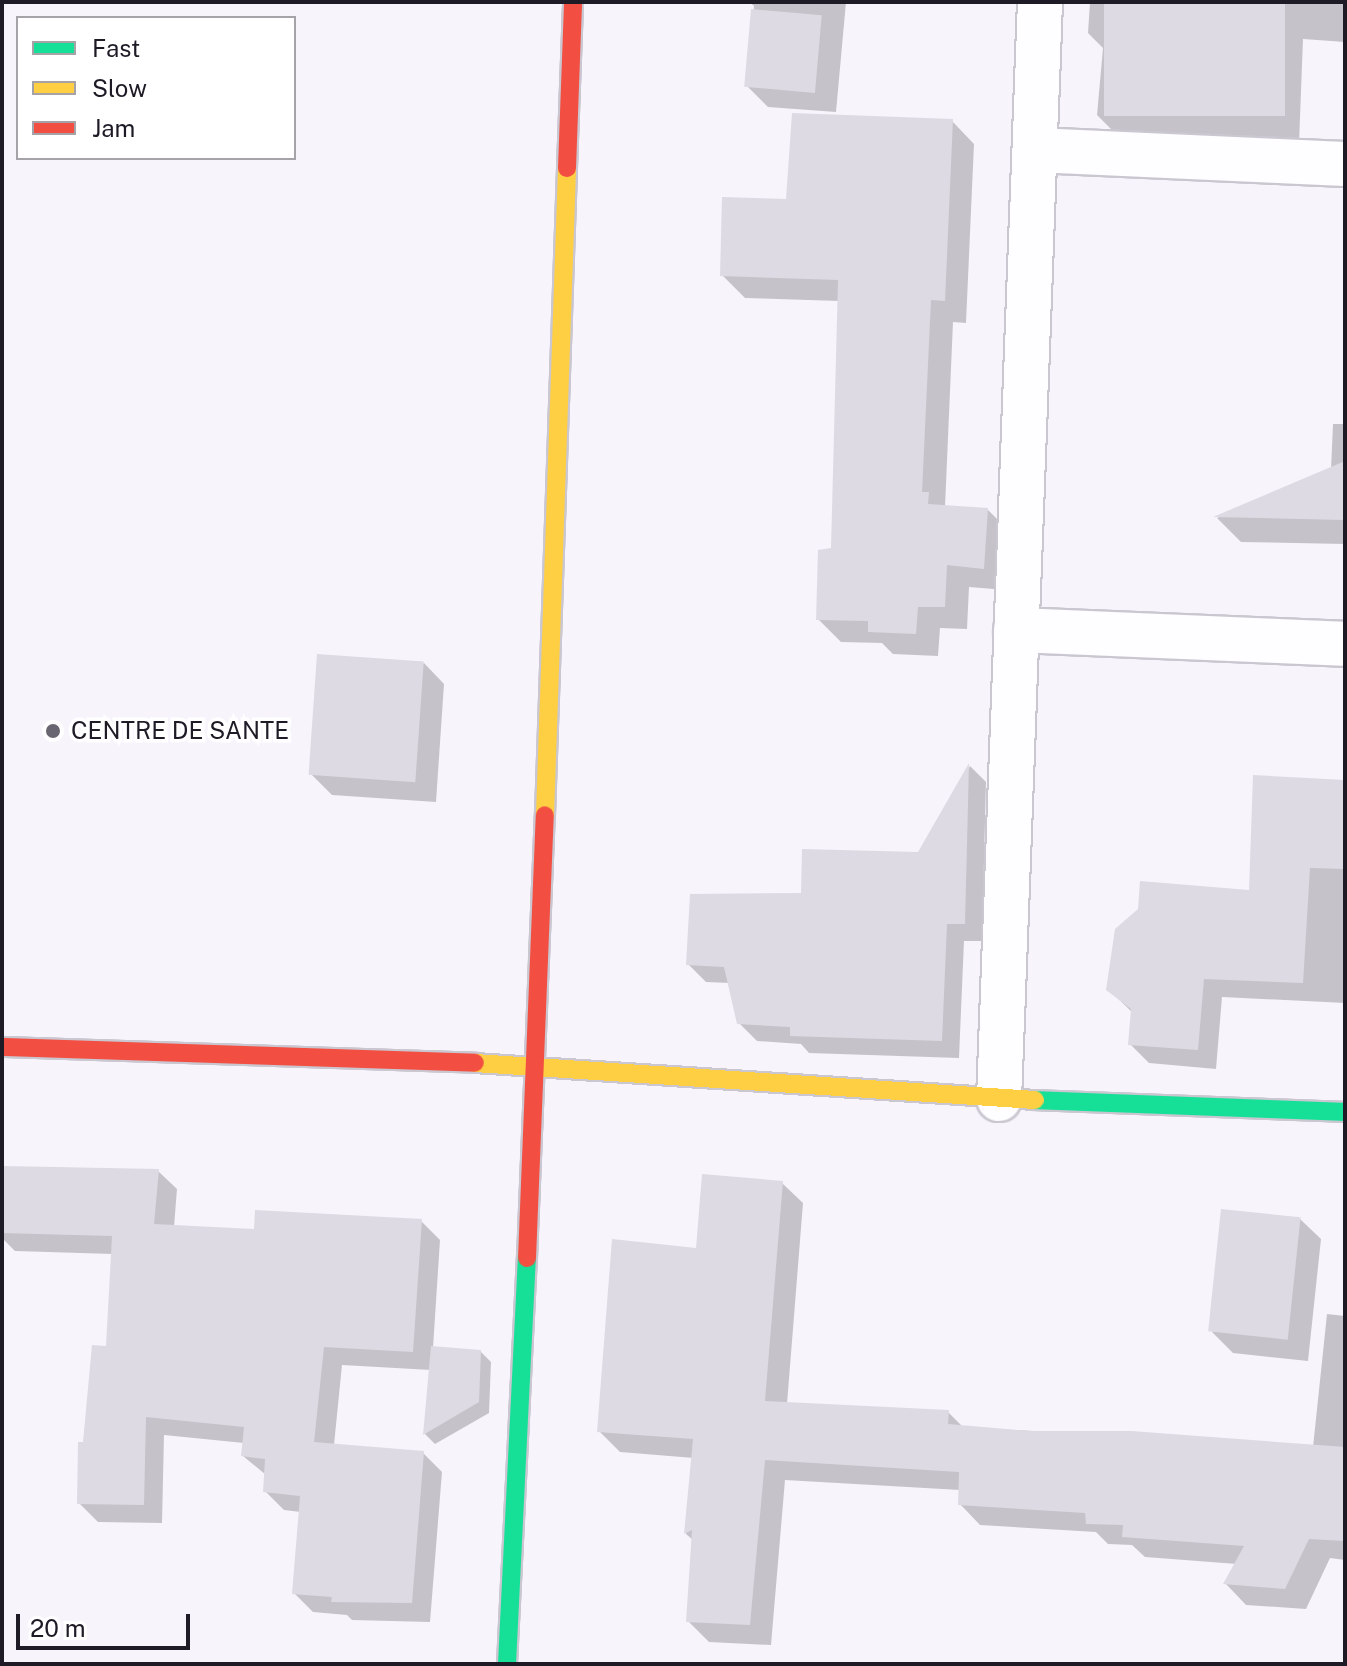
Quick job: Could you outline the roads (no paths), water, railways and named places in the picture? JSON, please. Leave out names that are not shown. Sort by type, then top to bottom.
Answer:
[{"type":"street","points":[[507,1664],[536,1065],[573,2]]},
{"type":"street","points":[[999,1099],[1040,2]]},
{"type":"street","points":[[1035,150],[1345,164]]},
{"type":"street","points":[[1016,630],[1345,644]]},
{"type":"street","points":[[2,1047],[536,1065],[999,1099],[1345,1112]]},
{"type":"place","name":"CENTRE DE SANTE","points":[[53,731]]}]
